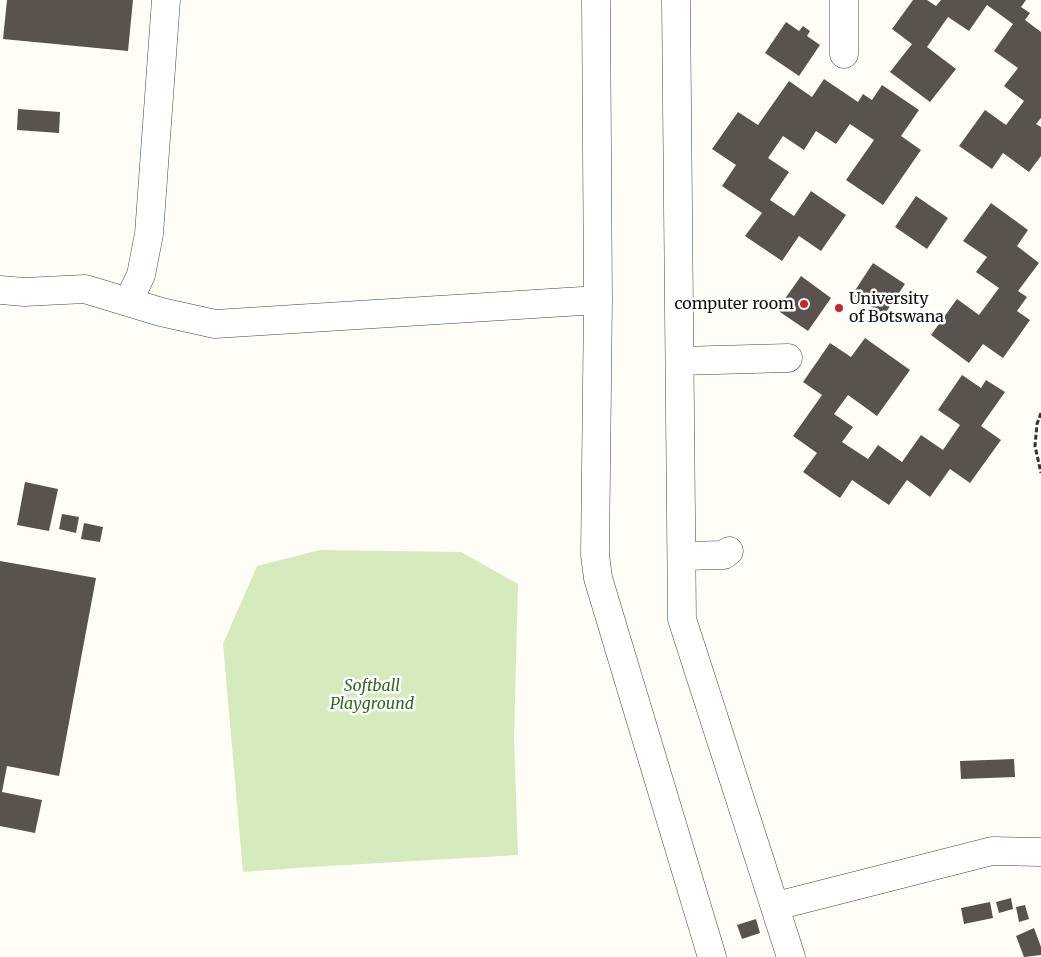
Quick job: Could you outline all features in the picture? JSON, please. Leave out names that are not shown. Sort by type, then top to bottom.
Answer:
[{"type":"street","points":[[128,302],[140,275],[148,234],[166,0]]},
{"type":"street","points":[[596,0],[598,300],[595,554],[598,578],[712,957]]},
{"type":"street","points":[[676,0],[682,619],[792,957]]},
{"type":"street","points":[[844,0],[844,54]]},
{"type":"street","points":[[0,290],[24,292],[85,289],[161,312],[214,324],[598,300]]},
{"type":"street","points":[[680,362],[729,366],[788,358]]},
{"type":"street","points":[[682,556],[724,554],[729,551]]},
{"type":"street","points":[[776,906],[992,851],[1041,852]]},
{"type":"path","points":[[1041,413],[1037,424],[1035,446],[1041,473]]},
{"type":"green space","name":"Softball Playground","points":[[320,550],[461,552],[518,584],[514,739],[518,855],[243,872],[223,644],[257,566]]},
{"type":"building","points":[[7,0],[133,0],[128,51],[3,39]]},
{"type":"building","points":[[913,0],[927,0],[936,6],[941,0],[1026,0],[1021,7],[1030,13],[1025,20],[1041,32],[1041,118],[1036,124],[1041,127],[1041,156],[1029,172],[1003,153],[992,169],[959,146],[985,110],[1006,125],[1024,101],[1004,86],[1018,68],[994,51],[1013,24],[987,5],[969,31],[948,17],[927,47],[956,69],[930,102],[890,72],[912,44],[892,29]]},
{"type":"building","points":[[786,22],[799,31],[803,26],[810,31],[807,36],[820,45],[799,76],[765,53]]},
{"type":"building","points":[[824,79],[858,102],[863,94],[872,100],[882,85],[919,110],[901,136],[921,150],[883,205],[846,180],[874,140],[850,124],[836,144],[816,131],[804,150],[783,136],[768,158],[789,172],[770,200],[794,216],[811,191],[846,215],[821,251],[799,236],[782,261],[745,236],[762,213],[722,186],[736,165],[712,149],[738,112],[758,125],[789,81],[812,97]]},
{"type":"building","points":[[18,109],[60,112],[59,133],[17,130]]},
{"type":"building","points":[[916,196],[948,218],[927,249],[895,227]]},
{"type":"building","points":[[991,203],[1028,230],[1017,246],[1039,263],[1018,291],[1027,297],[1017,311],[1030,320],[1003,358],[983,344],[969,363],[931,335],[957,299],[979,315],[999,288],[976,272],[987,257],[963,241]]},
{"type":"building","points":[[873,263],[905,284],[884,315],[852,295]]},
{"type":"building","name":"computer room","points":[[801,276],[831,298],[808,331],[777,310]]},
{"type":"building","points":[[865,338],[910,370],[877,416],[848,395],[834,414],[853,427],[842,442],[868,459],[878,445],[902,462],[921,435],[943,450],[960,425],[938,410],[962,375],[981,388],[986,380],[1005,392],[981,426],[1001,440],[970,483],[950,469],[930,497],[907,480],[889,505],[852,480],[840,498],[803,472],[817,453],[793,436],[822,395],[803,382],[830,343],[851,357]]},
{"type":"building","points":[[25,482],[58,489],[49,531],[17,525]]},
{"type":"building","points":[[62,514],[79,517],[76,533],[59,529]]},
{"type":"building","points":[[84,523],[103,527],[100,542],[81,539]]},
{"type":"building","points":[[0,561],[96,578],[59,776],[7,766],[2,792],[42,800],[35,833],[0,826]]},
{"type":"building","points":[[1014,759],[1015,777],[961,779],[960,761]]},
{"type":"building","points":[[1011,898],[1013,909],[999,913],[996,902]]},
{"type":"building","points":[[990,902],[993,918],[964,924],[961,908]]},
{"type":"building","points":[[1025,905],[1029,919],[1019,922],[1016,907]]},
{"type":"building","points":[[756,919],[760,933],[742,939],[737,925]]},
{"type":"building","points":[[1034,928],[1041,947],[1041,955],[1024,957],[1016,936]]},
{"type":"place","name":"computer room","points":[[804,304]]},
{"type":"place","name":"University of Botswana","points":[[839,308]]}]
